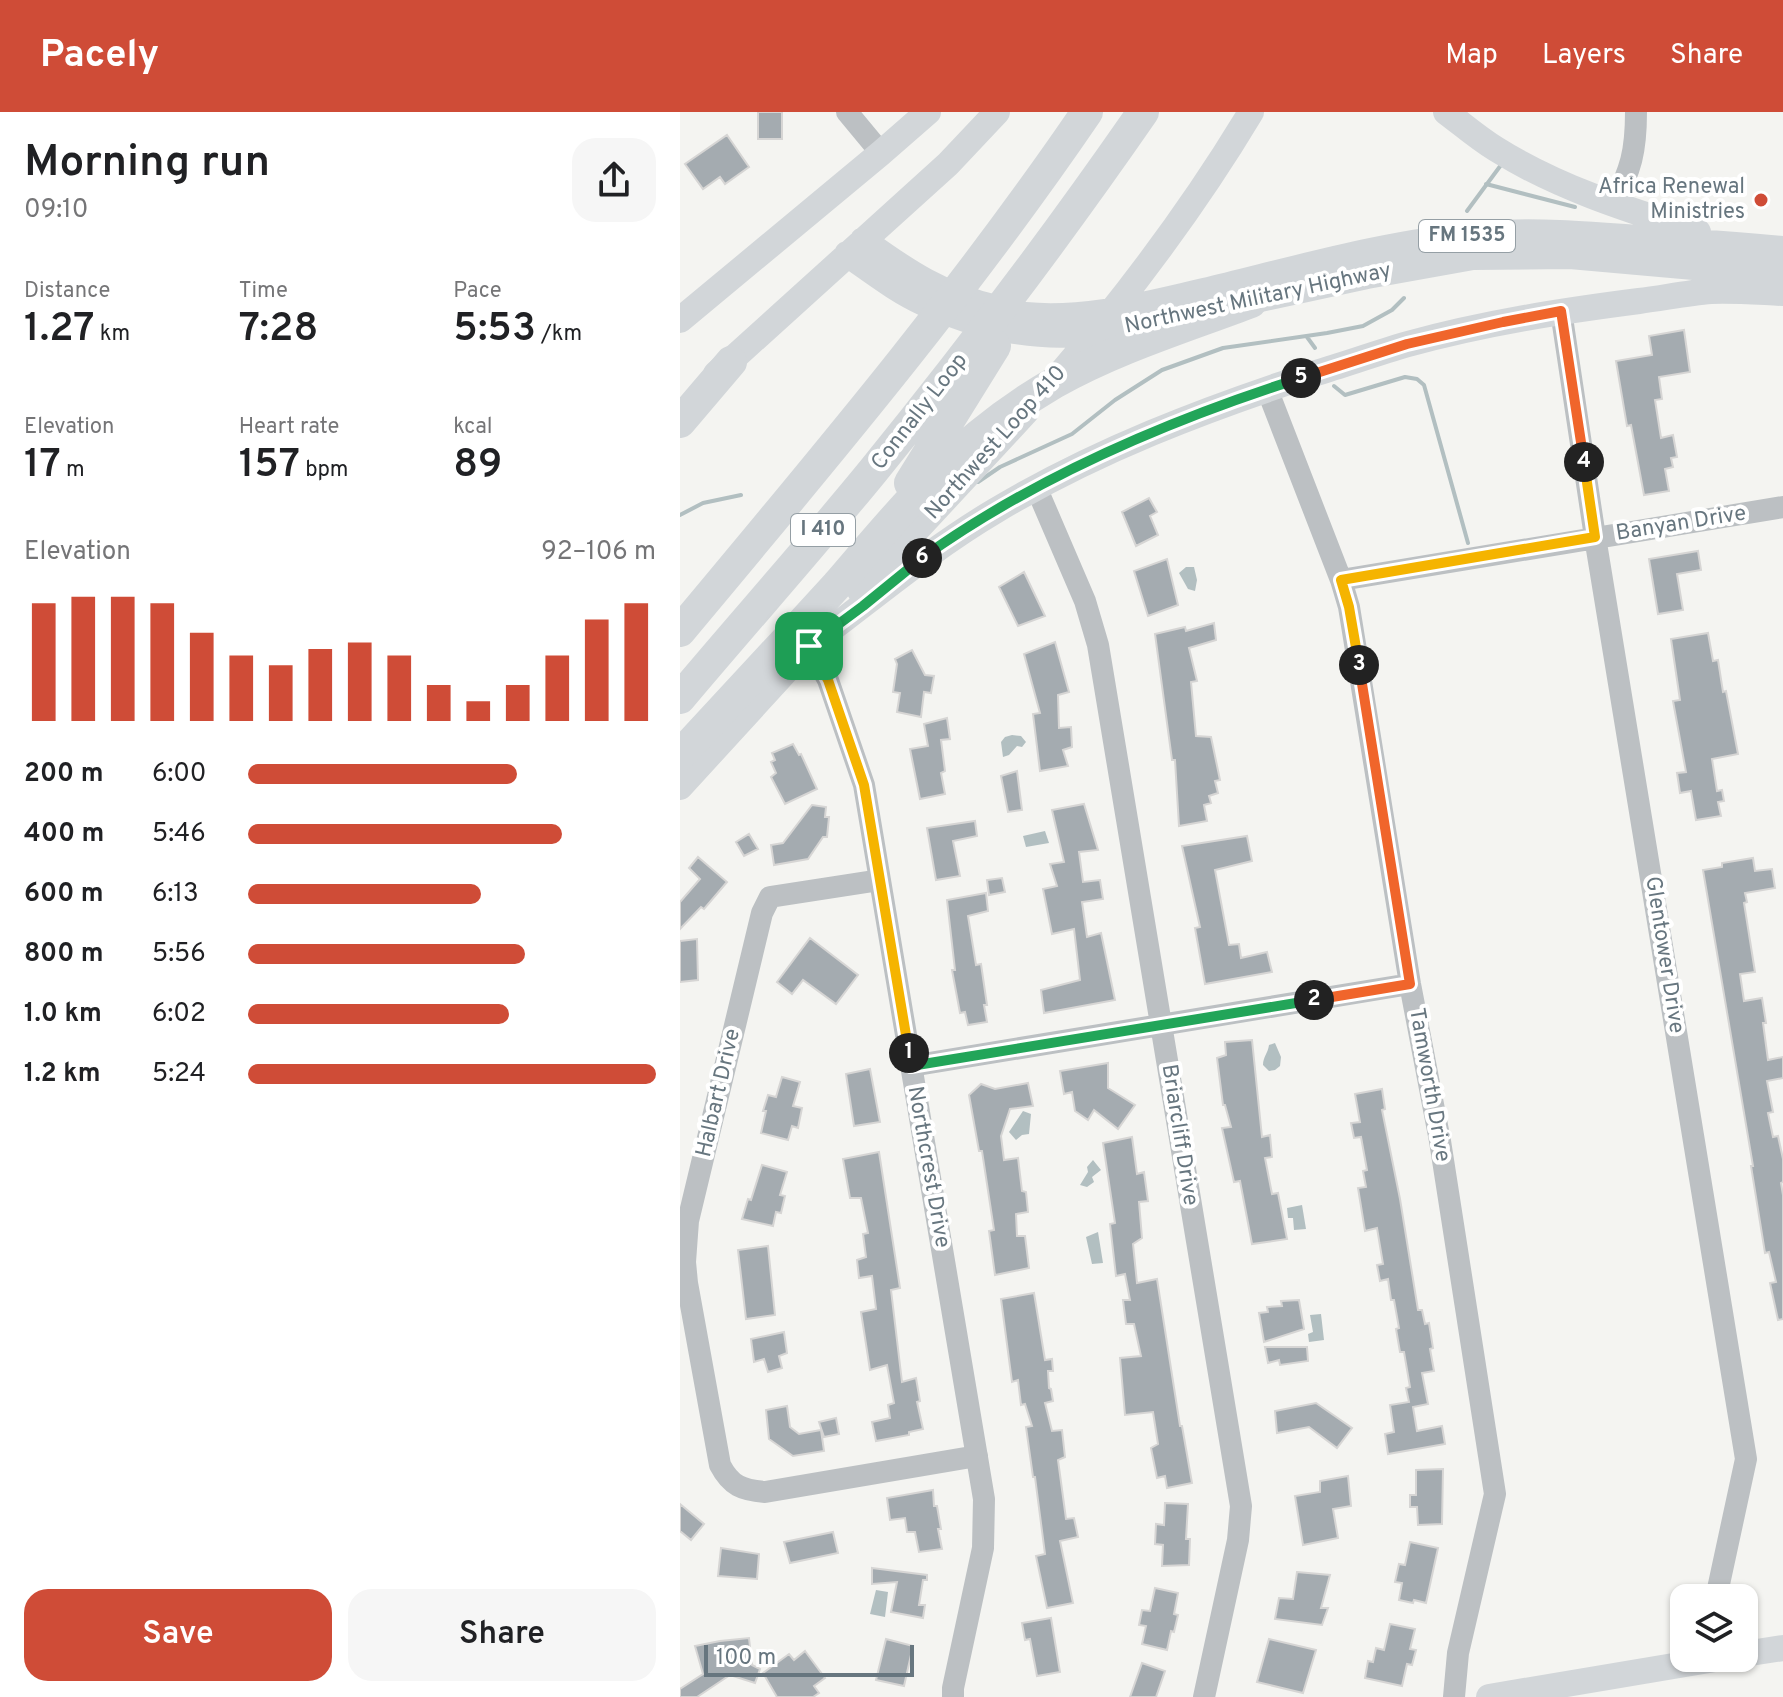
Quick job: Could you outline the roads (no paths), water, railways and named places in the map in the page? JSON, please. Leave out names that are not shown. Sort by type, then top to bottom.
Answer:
[{"type":"highway","name":"Connally Loop","points":[[680,631],[938,317],[1033,191],[1087,112]]},
{"type":"highway","name":"Connally Loop","points":[[680,698],[881,461],[962,358],[1143,112]]},
{"type":"highway","points":[[796,645],[1094,181]]},
{"type":"highway","points":[[680,755],[796,645],[901,511],[936,474],[1012,411],[1053,384],[1115,354],[1251,302]]},
{"type":"highway","points":[[680,422],[731,362]]},
{"type":"main road","points":[[680,320],[928,112]]},
{"type":"main road","points":[[680,405],[948,164],[997,112]]},
{"type":"main road","name":"Northwest Loop 410","points":[[680,787],[796,645],[1036,401],[1078,353],[1133,285],[1229,149],[1251,112]]},
{"type":"main road","points":[[1229,149],[1259,112]]},
{"type":"main road","points":[[1446,112],[1506,155],[1541,174],[1613,205],[1744,246]]},
{"type":"main road","name":"Northwest Military Highway","points":[[884,267],[979,304],[1024,315],[1091,314],[1157,302],[1401,244],[1482,234],[1552,232],[1783,249]]},
{"type":"main road","name":"Northwest Military Highway","points":[[855,247],[884,267],[922,302],[970,321],[1018,332],[1060,334],[1095,333],[1473,257],[1570,256],[1783,275]]},
{"type":"main road","points":[[796,645],[946,541],[1036,487],[1150,433],[1267,389],[1407,344],[1561,311],[1711,291],[1783,293]]},
{"type":"main road","points":[[1758,1652],[1783,1648]]},
{"type":"main road","points":[[1489,1697],[1670,1666]]},
{"type":"street","points":[[847,112],[881,153]]},
{"type":"street","points":[[1613,205],[1629,171],[1636,140],[1636,112]]},
{"type":"street","name":"Glentower Drive","points":[[1561,311],[1746,1459],[1719,1584]]},
{"type":"street","name":"Tamworth Drive","points":[[1267,389],[1341,580],[1353,631],[1410,984],[1440,1141],[1495,1494],[1458,1653],[1454,1697]]},
{"type":"street","name":"Briarcliff Drive","points":[[1036,487],[1085,601],[1098,645],[1241,1506],[1238,1540],[1204,1697]]},
{"type":"street","name":"Banyan Drive","points":[[1341,580],[1783,507]]},
{"type":"street","name":"Northcrest Drive","points":[[796,645],[828,680],[864,785],[984,1499],[983,1548],[953,1697]]},
{"type":"street","name":"Halbart Drive","points":[[880,880],[770,897],[762,913],[688,1221],[687,1283],[720,1465],[726,1477],[739,1487],[765,1492],[977,1456]]},
{"type":"street","points":[[911,1066],[1410,984]]},
{"type":"waterway","points":[[1467,211],[1501,165]]},
{"type":"waterway","points":[[1486,184],[1575,207]]},
{"type":"waterway","points":[[978,482],[1000,467],[1072,434],[1115,400],[1162,370],[1223,348],[1363,326],[1392,310],[1404,298]]},
{"type":"waterway","points":[[1307,337],[1315,348]]},
{"type":"waterway","points":[[1334,386],[1345,395],[1405,377],[1417,379],[1424,385],[1468,543]]},
{"type":"waterway","points":[[680,515],[703,503],[741,495]]},
{"type":"place","name":"Africa Renewal Ministries","points":[[1761,200]]}]
